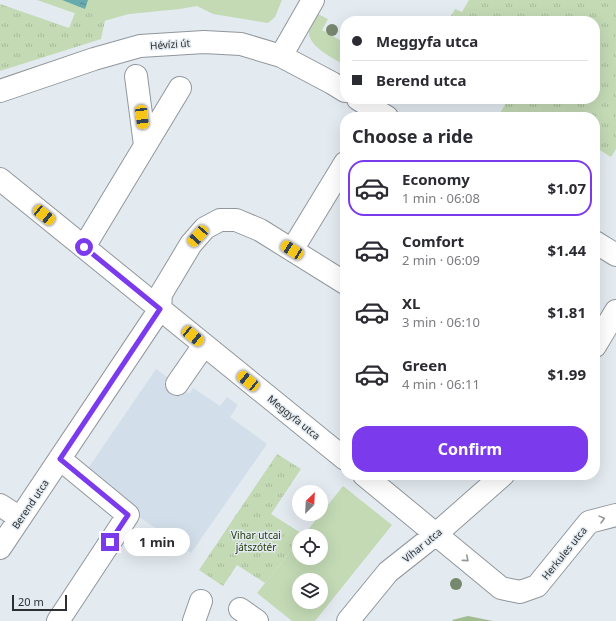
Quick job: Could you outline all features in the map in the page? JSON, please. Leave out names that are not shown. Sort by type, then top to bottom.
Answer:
[{"type":"street","points":[[281,56],[313,0]]},
{"type":"street","name":"Hévízi út","points":[[0,91],[94,59],[140,46],[204,42],[241,44],[281,56],[340,88]]},
{"type":"street","points":[[136,76],[145,145]]},
{"type":"street","points":[[84,247],[180,88]]},
{"type":"street","points":[[366,104],[380,112]]},
{"type":"street","points":[[292,250],[340,171]]},
{"type":"street","name":"Meggyfa utca","points":[[0,179],[340,455]]},
{"type":"street","name":"Berend utca","points":[[0,548],[160,309],[161,294],[191,244],[205,228],[220,220],[236,220],[260,230],[340,280]]},
{"type":"street","points":[[600,245],[616,255]]},
{"type":"street","points":[[600,338],[616,312]]},
{"type":"street","points":[[177,384],[204,345]]},
{"type":"street","points":[[58,621],[128,515],[60,459]]},
{"type":"street","points":[[370,480],[436,534]]},
{"type":"street","name":"Vihar utca","points":[[348,621],[388,572],[436,534],[497,480]]},
{"type":"street","points":[[0,505],[20,518]]},
{"type":"street","name":"Herkules utca","points":[[436,534],[501,588],[520,592],[537,586],[589,522],[616,515]]},
{"type":"street","points":[[194,621],[202,601]]},
{"type":"shaded area","points":[[156,369],[189,394],[193,388],[220,406],[227,397],[238,405],[230,417],[267,444],[191,553],[135,514],[85,473]]},
{"type":"green space","points":[[37,0],[282,0],[275,17],[268,23],[213,14],[197,6],[129,14],[100,22]]},
{"type":"green space","points":[[469,0],[616,0],[616,149],[611,157],[600,150],[600,112],[501,112],[505,104],[600,104],[600,16],[451,16],[455,9],[462,12]]},
{"type":"green space","points":[[79,3],[107,11],[101,39],[0,71],[0,4],[69,28]]},
{"type":"green space","points":[[318,14],[328,19],[322,30],[340,40],[340,62],[322,51],[312,42],[309,31],[311,24]]},
{"type":"green space","name":"Vihar utcai játszótér","points":[[277,454],[301,469],[271,514],[295,529],[292,529],[292,550],[265,583],[237,565],[223,586],[199,570]]},
{"type":"green space","points":[[343,486],[392,525],[328,605],[328,573],[292,573],[292,609],[325,609],[315,621],[292,621],[257,593],[292,550],[292,565],[328,565],[328,529],[309,529],[315,521],[328,521],[328,505]]},
{"type":"green space","points":[[468,616],[493,621],[452,620]]},
{"type":"water","points":[[62,0],[88,0],[85,9]]},
{"type":"route","points":[[84,247],[160,309],[60,459],[128,515],[110,542]]}]
